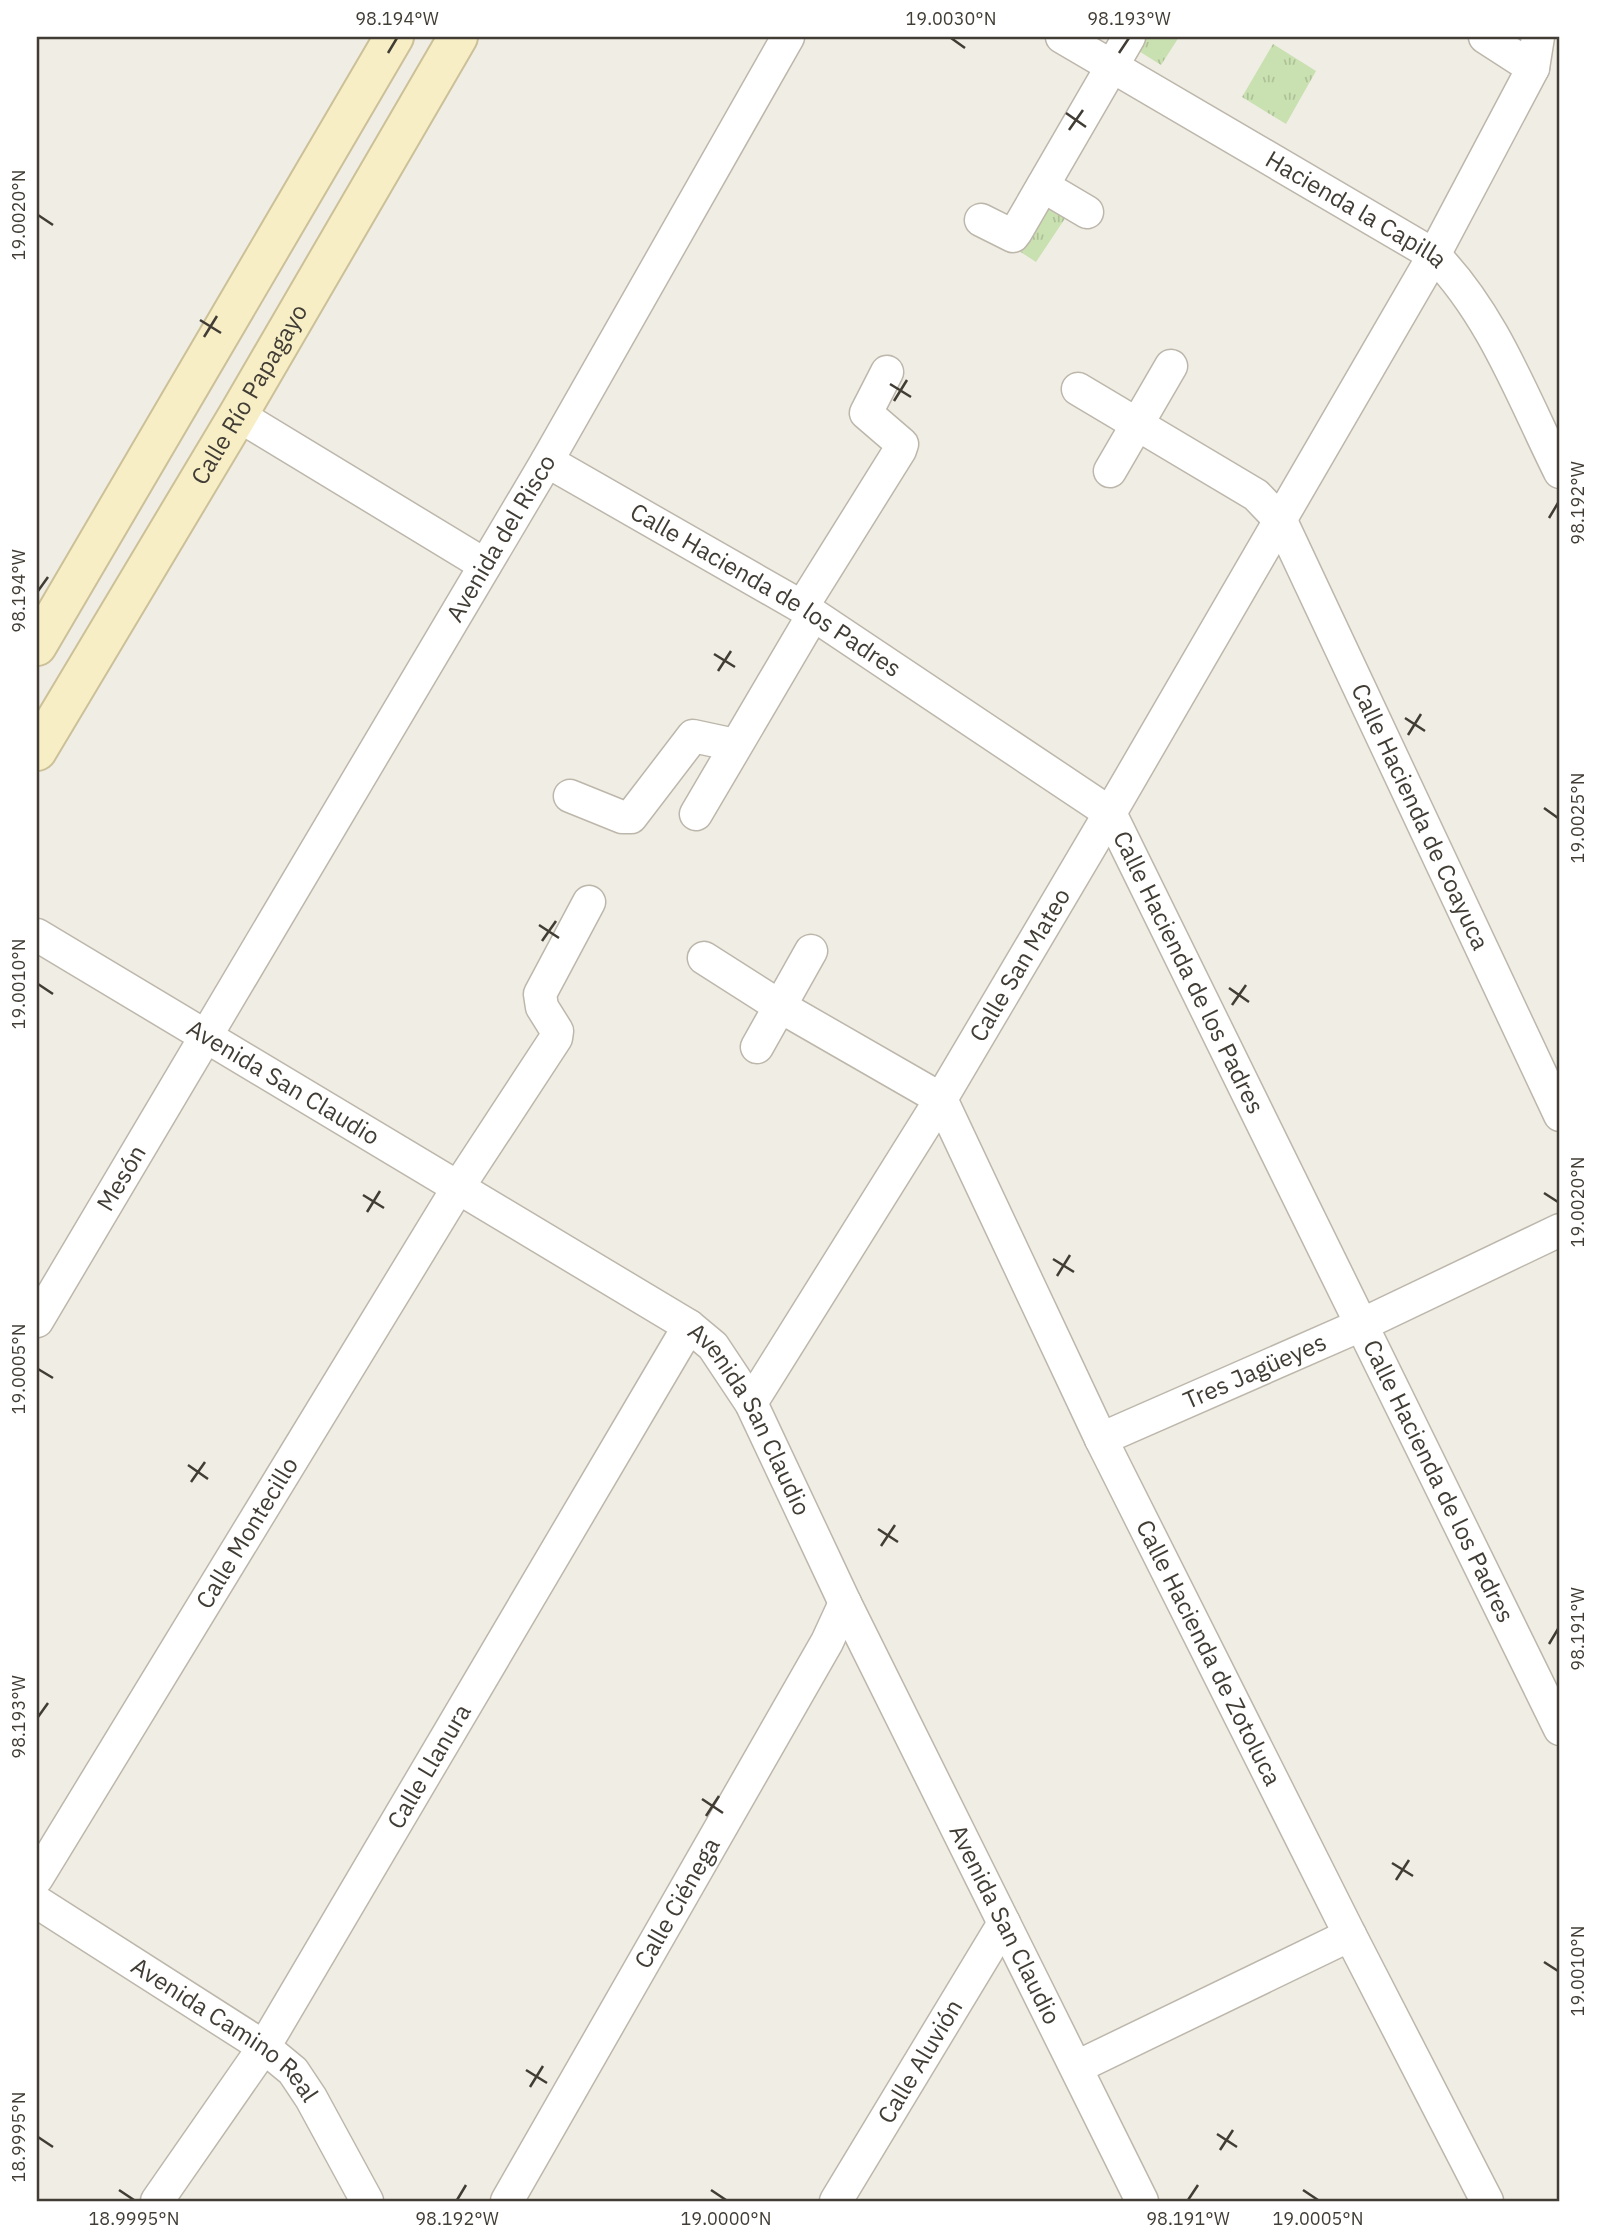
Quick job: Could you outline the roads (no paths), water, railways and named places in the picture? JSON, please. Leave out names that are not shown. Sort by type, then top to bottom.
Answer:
[{"type":"main road","points":[[39,639],[394,37]]},
{"type":"main road","name":"Calle Río Papagayo","points":[[37,751],[239,415],[458,37]]},
{"type":"street","name":"Avenida del Risco","points":[[206,1035],[547,461],[788,37]]},
{"type":"street","name":"Hacienda la Capilla","points":[[1062,37],[1434,255],[1462,284],[1481,312],[1560,472]]},
{"type":"street","points":[[981,220],[1013,236],[1129,37]]},
{"type":"street","points":[[1485,37],[1533,68]]},
{"type":"street","name":"Calle San Mateo","points":[[751,1403],[941,1100],[1281,521],[1434,255],[1533,68],[1538,37]]},
{"type":"street","points":[[1043,186],[1087,212]]},
{"type":"street","points":[[1110,471],[1171,366]]},
{"type":"street","points":[[696,814],[902,444],[866,413],[887,372]]},
{"type":"street","name":"Calle Hacienda de Coayuca","points":[[1078,389],[1256,495],[1281,521],[1560,1115]]},
{"type":"street","points":[[239,415],[485,565]]},
{"type":"street","name":"Calle Hacienda de los Padres","points":[[547,461],[808,611],[1110,813],[1560,1729]]},
{"type":"street","points":[[570,796],[622,817],[631,817],[693,736],[735,745]]},
{"type":"street","name":"Calle Montecillo","points":[[37,1878],[459,1186],[556,1038],[557,1031],[542,1007],[540,994],[589,902]]},
{"type":"street","name":"Avenida San Claudio","points":[[37,935],[459,1186],[689,1326],[713,1346],[751,1403],[845,1603],[1142,2201]]},
{"type":"street","points":[[758,1047],[811,951]]},
{"type":"street","points":[[704,958],[781,1007],[941,1100]]},
{"type":"street","name":"Mesón","points":[[37,1321],[206,1035]]},
{"type":"street","name":"Calle Hacienda de Zotoluca","points":[[941,1100],[1101,1439],[1350,1936],[1487,2201]]},
{"type":"street","name":"Tres Jagüeyes","points":[[1101,1439],[1361,1325],[1560,1230]]},
{"type":"street","name":"Calle Llanura","points":[[158,2201],[264,2047],[689,1326]]},
{"type":"street","name":"Calle Ciénega","points":[[507,2201],[827,1642],[845,1603]]},
{"type":"street","name":"Avenida Camino Real","points":[[37,1902],[264,2047],[293,2071],[311,2098],[367,2201]]},
{"type":"street","name":"Calle Aluvión","points":[[836,2201],[1004,1923]]},
{"type":"street","points":[[1077,2067],[1350,1936]]}]
